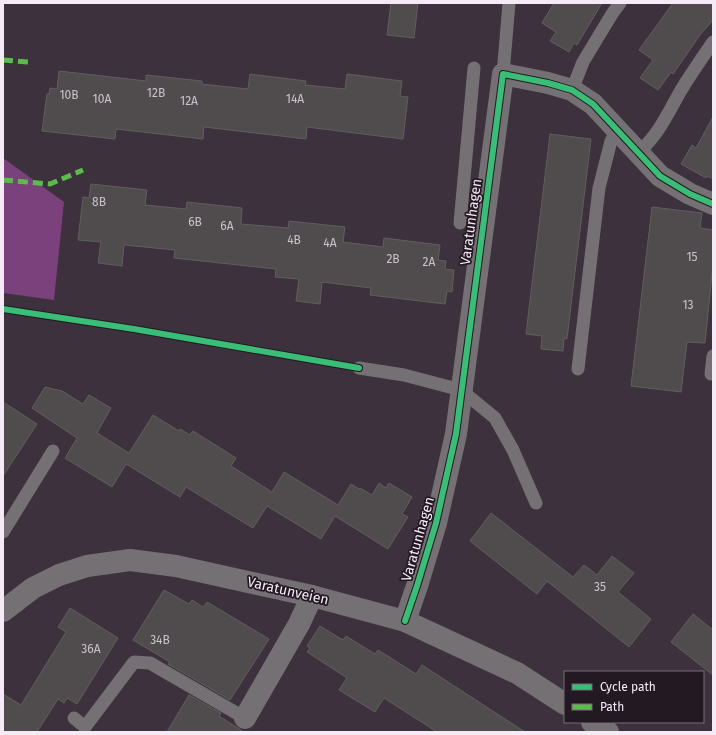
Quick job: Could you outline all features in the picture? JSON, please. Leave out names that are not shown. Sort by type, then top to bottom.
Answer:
[{"type":"street","points":[[503,74],[548,83],[572,90],[593,104],[660,176],[690,194],[713,204]]},
{"type":"street","name":"Varatunhagen","points":[[405,621],[418,586],[436,523],[456,434],[503,74]]},
{"type":"street","name":"Varatunveien","points":[[3,610],[33,588],[59,575],[87,566],[130,560],[176,566],[312,596],[405,621],[516,673],[564,703]]},
{"type":"street","points":[[245,718],[299,624],[312,596]]},
{"type":"street","points":[[594,723],[608,732]]},
{"type":"lane","points":[[503,74],[509,3]]},
{"type":"lane","points":[[572,90],[583,62],[620,3]]},
{"type":"lane","points":[[638,153],[660,128],[681,90],[713,42]]},
{"type":"lane","points":[[460,223],[474,68]]},
{"type":"lane","points":[[578,369],[599,188],[611,141],[617,131]]},
{"type":"lane","points":[[711,374],[713,356]]},
{"type":"lane","points":[[358,368],[404,375],[461,390],[495,418],[513,450],[536,503]]},
{"type":"lane","points":[[3,532],[53,451]]},
{"type":"lane","points":[[74,718],[86,727],[134,662],[150,663],[245,718]]},
{"type":"shaded area","points":[[3,158],[64,202],[54,300],[3,293]]},
{"type":"building","points":[[391,3],[418,3],[414,38],[387,35]]},
{"type":"building","points":[[554,3],[602,3],[577,45],[574,43],[569,52],[550,41],[556,32],[542,23]]},
{"type":"building","points":[[673,3],[713,3],[713,20],[700,35],[673,74],[671,72],[658,90],[640,78],[653,60],[639,50]]},
{"type":"building","points":[[59,71],[146,81],[146,75],[202,81],[202,84],[248,89],[250,74],[306,81],[305,85],[345,89],[347,74],[402,81],[400,96],[408,97],[403,139],[307,127],[306,139],[204,127],[203,139],[116,129],[115,139],[42,131],[47,94],[49,94],[50,88],[57,89]]},
{"type":"building","points":[[713,117],[713,179],[707,176],[706,178],[681,164],[692,145],[696,148]]},
{"type":"building","points":[[550,134],[591,139],[567,339],[564,338],[563,351],[541,349],[542,336],[526,334]]},
{"type":"building","points":[[91,184],[147,190],[145,205],[186,209],[187,202],[242,208],[241,224],[288,228],[289,221],[345,227],[343,242],[383,247],[384,238],[440,245],[438,260],[446,261],[445,269],[454,270],[452,292],[447,291],[445,304],[370,295],[371,288],[322,282],[320,304],[296,301],[299,279],[275,277],[276,269],[174,258],[175,250],[124,245],[122,266],[98,263],[101,242],[78,240],[83,197],[89,198]]},
{"type":"building","points":[[652,207],[702,213],[700,228],[713,230],[713,264],[705,343],[687,342],[681,392],[631,386]]},
{"type":"building","points":[[45,387],[62,391],[83,404],[89,395],[111,408],[97,433],[129,453],[153,415],[179,431],[180,429],[190,435],[193,431],[236,458],[231,466],[272,492],[284,472],[338,505],[351,484],[372,495],[379,483],[386,488],[389,483],[412,497],[402,514],[408,517],[388,549],[335,516],[321,539],[267,506],[253,528],[186,487],[180,497],[126,464],[112,487],[65,458],[77,438],[32,408]]},
{"type":"building","points":[[3,402],[37,424],[3,476]]},
{"type":"building","points":[[491,513],[573,577],[584,565],[597,575],[612,556],[634,573],[618,592],[651,619],[629,647],[547,581],[537,594],[470,541]]},
{"type":"building","points":[[164,590],[189,604],[192,600],[203,607],[207,602],[269,639],[230,700],[168,664],[170,662],[133,640]]},
{"type":"building","points":[[70,608],[118,638],[77,704],[67,698],[64,703],[58,699],[37,732],[3,732],[3,694],[21,705],[66,632],[58,627]]},
{"type":"building","points":[[693,614],[713,630],[713,675],[671,642]]},
{"type":"building","points":[[320,626],[343,640],[346,636],[375,654],[378,650],[416,674],[422,665],[525,732],[437,732],[384,698],[375,712],[339,690],[347,678],[307,652],[310,648],[307,646]]},
{"type":"building","points":[[189,695],[221,713],[219,716],[244,732],[167,732]]},
{"type":"marked path","points":[[3,60],[28,62]]},
{"type":"marked path","points":[[3,180],[50,184],[83,170]]},
{"type":"cycle path","points":[[405,621],[436,523],[456,434],[503,74],[548,83],[572,90],[593,104],[660,176],[690,194],[713,204]]},
{"type":"cycle path","points":[[3,309],[134,329],[359,368]]}]
